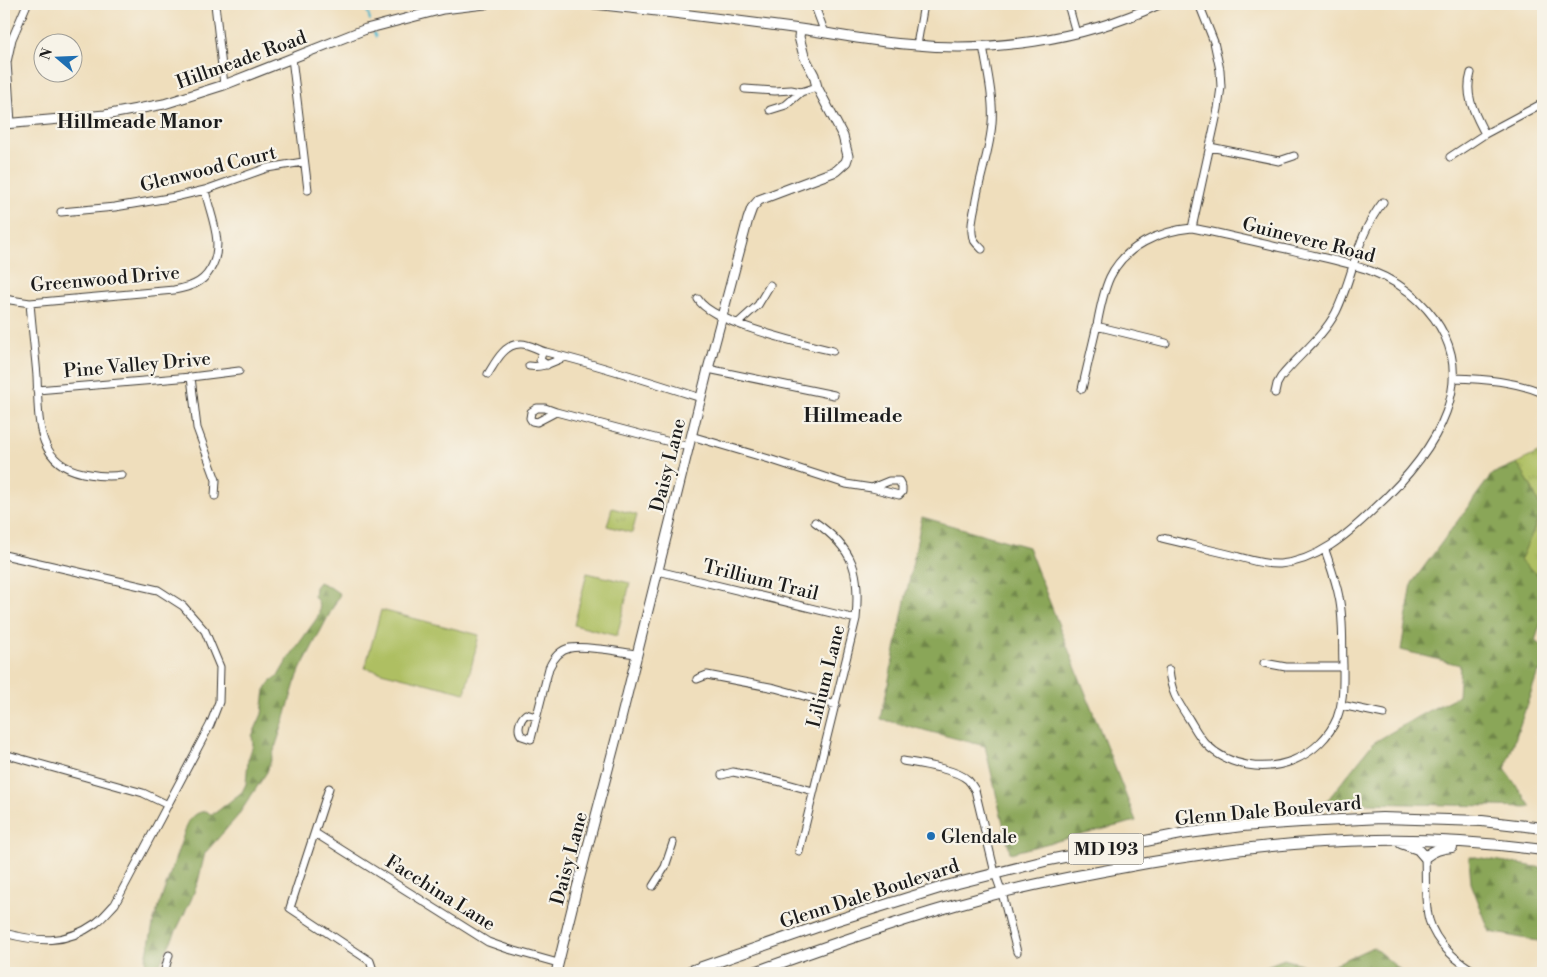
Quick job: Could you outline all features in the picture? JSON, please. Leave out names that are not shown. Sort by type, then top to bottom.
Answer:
[{"type":"main road","name":"Glenn Dale Boulevard","points":[[685,973],[834,921],[946,886],[1050,860],[1181,834],[1301,822],[1408,818],[1482,821],[1543,828]]},
{"type":"main road","name":"Glenn Dale Boulevard","points":[[752,973],[936,912],[1002,893],[1073,876],[1172,859],[1292,845],[1377,840],[1459,842],[1543,850]]},
{"type":"main road","points":[[1393,840],[1418,849],[1425,857],[1434,850],[1453,846],[1459,842]]},
{"type":"street","points":[[7,124],[7,62],[12,39],[27,4]]},
{"type":"street","points":[[215,4],[224,85]]},
{"type":"street","name":"Hillmeade Road","points":[[7,124],[124,112],[164,104],[224,85],[366,29],[442,6],[485,4]]},
{"type":"street","points":[[594,4],[667,8],[825,34],[918,45],[983,46],[1024,43],[1076,33],[1159,4]]},
{"type":"street","points":[[814,4],[825,34]]},
{"type":"street","points":[[918,45],[924,4]]},
{"type":"street","points":[[1068,4],[1076,33]]},
{"type":"street","points":[[1192,228],[1220,100],[1220,76],[1214,42],[1199,4]]},
{"type":"street","name":"Daisy Lane","points":[[556,973],[744,229],[754,205],[759,200],[836,171],[846,162],[848,156],[846,144],[808,65],[801,45],[800,30]]},
{"type":"street","points":[[982,249],[976,244],[972,234],[972,220],[992,121],[983,46]]},
{"type":"street","points":[[292,58],[303,162],[308,190]]},
{"type":"street","points":[[1471,73],[1468,87],[1470,98],[1485,134]]},
{"type":"street","points":[[770,110],[786,105],[801,92],[817,87]]},
{"type":"street","points":[[746,89],[801,92]]},
{"type":"street","points":[[1450,157],[1485,134],[1543,103]]},
{"type":"street","points":[[1210,147],[1279,161],[1294,156]]},
{"type":"street","name":"Glenwood Court","points":[[60,212],[115,207],[166,199],[205,190],[267,168],[303,162]]},
{"type":"street","name":"Greenwood Drive","points":[[4,299],[30,303],[174,290],[198,283],[211,268],[218,249],[217,236],[205,190]]},
{"type":"street","points":[[1275,393],[1277,384],[1282,377],[1332,318],[1367,226],[1383,202]]},
{"type":"street","name":"Guinevere Road","points":[[1082,389],[1096,326],[1109,279],[1116,266],[1143,242],[1177,230],[1192,228],[1244,239],[1375,272],[1390,278],[1410,292],[1427,309],[1445,336],[1452,359],[1453,378],[1445,417],[1435,438],[1408,475],[1380,504],[1325,550],[1296,561],[1274,563],[1245,559],[1162,538]]},
{"type":"street","points":[[738,323],[758,305],[770,285]]},
{"type":"street","points":[[698,299],[701,304],[722,317],[766,334],[832,351]]},
{"type":"street","points":[[30,303],[41,435],[45,445],[54,458],[67,468],[81,473],[109,477],[122,475]]},
{"type":"street","points":[[1096,326],[1166,343]]},
{"type":"street","points":[[488,374],[495,362],[510,347],[520,344],[632,375],[701,398]]},
{"type":"street","points":[[544,352],[540,360],[547,365]]},
{"type":"street","points":[[529,366],[547,365],[565,356]]},
{"type":"street","points":[[708,369],[834,395]]},
{"type":"street","name":"Pine Valley Drive","points":[[37,390],[239,371]]},
{"type":"street","points":[[191,377],[197,428],[216,480],[215,496]]},
{"type":"street","points":[[1453,378],[1511,382],[1543,393]]},
{"type":"street","points":[[556,412],[689,446]]},
{"type":"street","points":[[691,436],[846,484],[872,488]]},
{"type":"street","name":"Lilium Lane","points":[[799,851],[836,705],[856,619],[858,599],[856,578],[849,555],[831,534],[815,522]]},
{"type":"street","points":[[1169,670],[1169,682],[1172,690],[1202,740],[1220,755],[1248,765],[1276,766],[1306,754],[1326,736],[1334,725],[1343,695],[1343,630],[1340,600],[1325,550]]},
{"type":"street","points":[[4,555],[158,590],[183,606],[205,631],[220,668],[218,702],[210,725],[115,904],[97,923],[76,934],[54,940],[29,940],[4,933]]},
{"type":"street","name":"Trillium Trail","points":[[658,571],[856,619]]},
{"type":"street","points":[[536,717],[548,668],[552,660],[559,653],[569,648],[581,648],[636,654]]},
{"type":"street","points":[[1264,663],[1286,667],[1342,667]]},
{"type":"street","points":[[697,679],[707,675],[775,688],[836,705]]},
{"type":"street","points":[[1341,705],[1384,714]]},
{"type":"street","points":[[4,754],[142,794],[168,805]]},
{"type":"street","points":[[903,761],[949,771],[968,780],[975,790],[1017,952]]},
{"type":"street","points":[[722,774],[733,772],[813,791]]},
{"type":"street","points":[[329,788],[290,908],[370,961],[374,973]]},
{"type":"street","name":"Facchina Lane","points":[[315,833],[488,942],[558,963]]},
{"type":"street","points":[[653,886],[664,867],[673,843]]},
{"type":"street","points":[[1425,857],[1426,902],[1429,921],[1437,938],[1458,962],[1478,973]]},
{"type":"street","points":[[164,973],[169,955]]},
{"type":"green space","points":[[1543,447],[1543,579],[1520,561],[1542,511],[1530,484],[1517,463],[1540,452]]},
{"type":"green space","points":[[1517,463],[1530,484],[1542,511],[1520,561],[1543,579],[1543,617],[1535,641],[1543,646],[1543,673],[1538,672],[1505,769],[1531,807],[1326,802],[1373,743],[1424,713],[1458,696],[1460,665],[1401,650],[1412,583],[1492,474]]},
{"type":"green space","points":[[612,508],[637,515],[632,533],[607,526]]},
{"type":"green space","points":[[922,517],[1028,547],[1136,821],[1010,853],[985,746],[881,719]]},
{"type":"green space","points":[[587,573],[630,583],[617,636],[574,625]]},
{"type":"green space","points":[[319,582],[340,594],[301,668],[267,772],[237,817],[205,853],[198,882],[191,900],[157,973],[143,973],[154,920],[188,822],[201,812],[215,813],[242,792],[246,784],[248,760],[253,745],[252,736],[262,714],[265,690],[270,682],[278,676],[317,618],[319,607],[314,596],[315,587]]},
{"type":"green space","points":[[381,610],[479,635],[465,693],[365,668]]},
{"type":"green space","points":[[1469,856],[1543,868],[1543,942],[1490,932],[1471,883]]},
{"type":"green space","points":[[1373,947],[1404,973],[1249,973],[1284,959],[1322,970]]},
{"type":"waterway","points":[[365,4],[370,20]]},
{"type":"waterway","points":[[374,33],[376,37]]},
{"type":"place","name":"Glendale","points":[[931,836]]},
{"type":"district","name":"Hillmeade Manor","points":[[140,121]]},
{"type":"district","name":"Hillmeade","points":[[853,415]]}]
